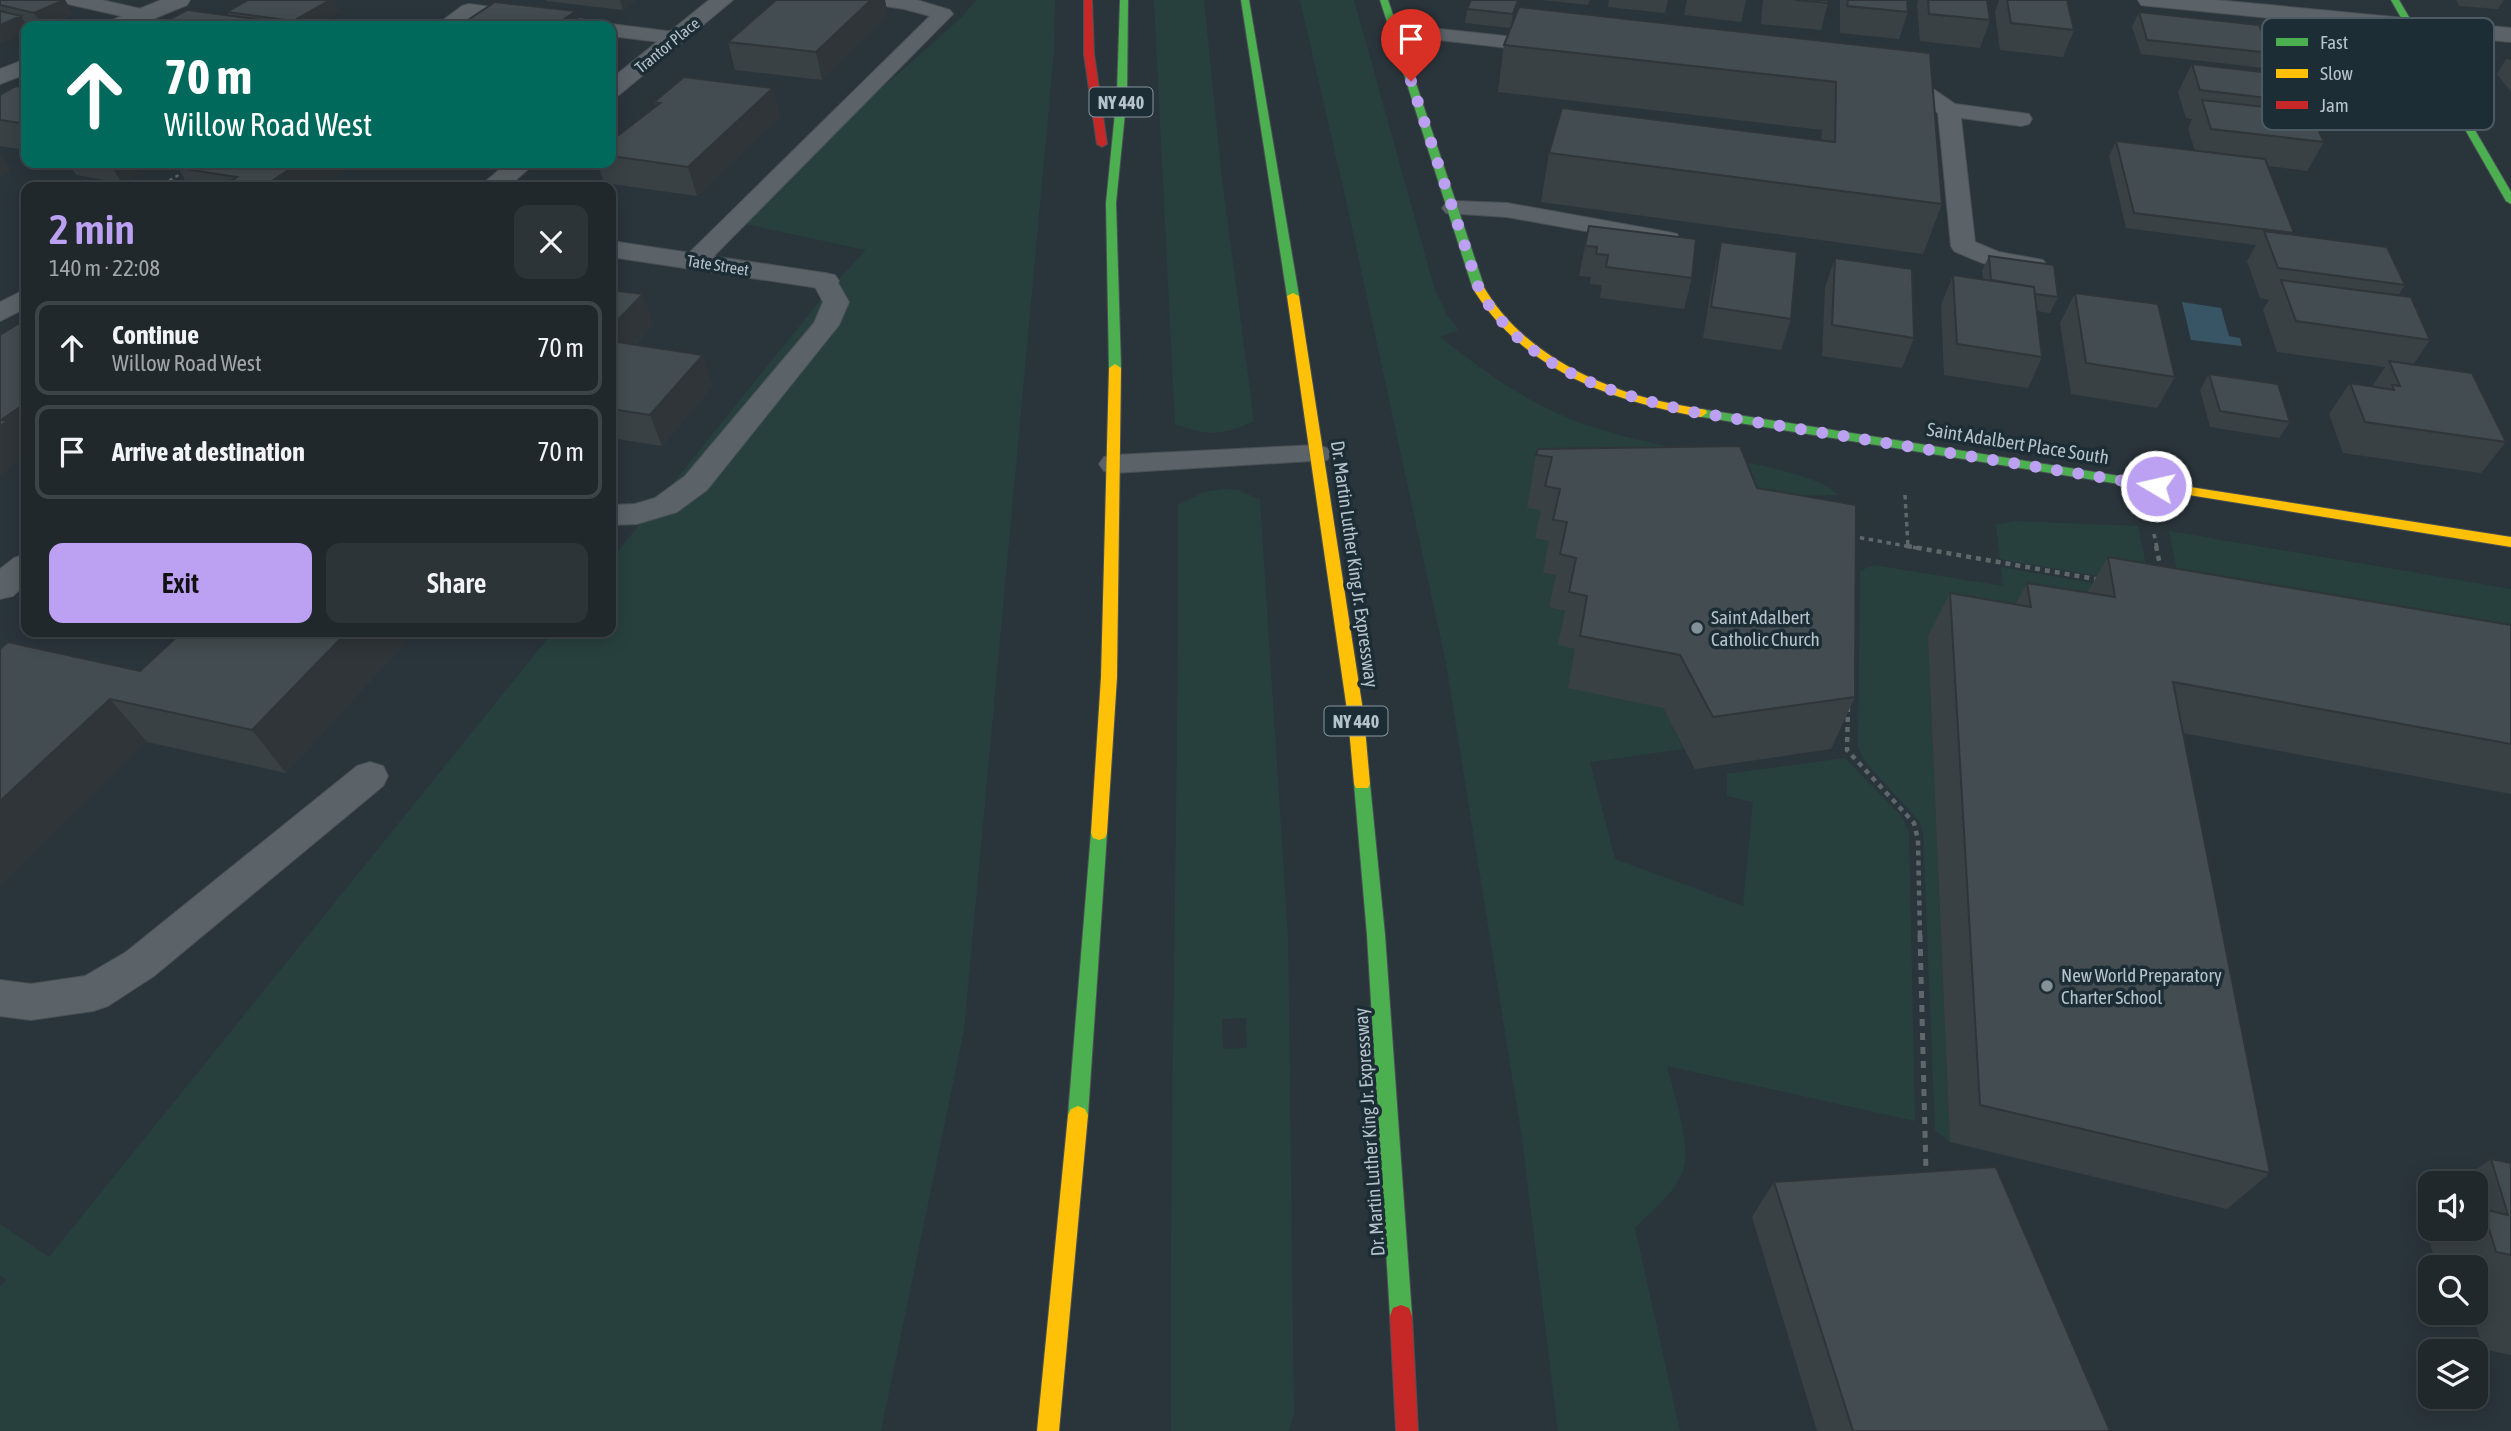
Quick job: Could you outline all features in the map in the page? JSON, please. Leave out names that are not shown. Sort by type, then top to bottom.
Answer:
[{"type":"main road","points":[[1088,0],[1089,54],[1111,204]]},
{"type":"main road","name":"NY 440","points":[[1048,1431],[1073,1178],[1109,677],[1114,464],[1111,204],[1122,93],[1124,0]]},
{"type":"main road","name":"Dr. Martin Luther King Jr. Expressway","points":[[1245,0],[1356,717],[1373,894],[1398,1248],[1407,1431]]},
{"type":"main road","name":"Saint Adalbert Place South","points":[[1384,0],[1480,292],[1495,315],[1530,349],[1561,370],[1597,386],[1693,412],[2511,542]]},
{"type":"main road","points":[[2395,0],[2406,18]]},
{"type":"main road","points":[[2471,130],[2511,201]]},
{"type":"street","points":[[129,21],[179,0]]},
{"type":"street","name":"Trantor Place","points":[[616,86],[722,0]]},
{"type":"street","points":[[2149,0],[2324,18]]},
{"type":"street","points":[[498,182],[516,168]]},
{"type":"street","name":"Tate Street","points":[[616,249],[825,281]]},
{"type":"street","points":[[0,587],[21,570]]},
{"type":"lane","points":[[75,0],[143,15]]},
{"type":"lane","points":[[695,261],[943,14],[906,3],[879,0]]},
{"type":"lane","points":[[452,21],[469,10],[549,21]]},
{"type":"lane","points":[[1394,30],[1566,48]]},
{"type":"lane","points":[[616,31],[675,38]]},
{"type":"lane","points":[[1877,84],[1918,89],[1949,110],[2021,119]]},
{"type":"lane","points":[[1949,110],[1963,246],[1993,259],[2041,266]]},
{"type":"lane","points":[[1454,208],[1507,210],[1685,242]]},
{"type":"lane","points":[[616,515],[637,514],[666,505],[696,483],[826,325],[836,302],[825,281]]},
{"type":"lane","points":[[0,313],[21,300]]},
{"type":"lane","points":[[0,324],[21,328]]},
{"type":"lane","points":[[1114,464],[1317,454]]},
{"type":"lane","points":[[0,998],[31,1002],[93,993],[139,964],[370,776]]},
{"type":"path","points":[[166,182],[191,169]]},
{"type":"path","points":[[1905,485],[1908,546]]},
{"type":"path","points":[[2153,526],[2163,579]]},
{"type":"path","points":[[1849,549],[1849,536],[2111,582]]},
{"type":"path","points":[[1848,696],[1847,750],[1914,822],[1918,840],[1926,1172]]},
{"type":"green space","points":[[976,0],[1055,0],[1054,52],[964,1030],[881,1431],[0,1431],[0,1287],[7,1279],[0,1276],[0,1224],[49,1257],[549,637],[616,637],[616,554],[827,292],[866,250],[731,221],[960,19]]},
{"type":"green space","points":[[1154,0],[1204,0],[1222,180],[1254,421],[1224,432],[1196,431],[1175,424]]},
{"type":"green space","points":[[1300,0],[1354,0],[1434,287],[1447,315],[1459,330],[1440,337],[1507,386],[1542,406],[1581,423],[1639,440],[1786,472],[1827,486],[1838,495],[1529,502],[1527,507],[1542,510],[1550,542],[1543,573],[1556,575],[1549,607],[1565,611],[1575,649],[1663,708],[1684,749],[1590,762],[1615,859],[1743,906],[1753,802],[1727,796],[1727,774],[1845,758],[1901,816],[1909,832],[1915,1121],[1667,1066],[1683,1129],[1685,1163],[1683,1172],[1672,1190],[1635,1228],[1680,1431],[1558,1431],[1522,1138],[1446,663]]},
{"type":"green space","points":[[1239,490],[1260,500],[1288,938],[1294,1413],[1289,1431],[1171,1431],[1178,505],[1204,492]],"holes":[[[1246,1018],[1247,1048],[1223,1049],[1222,1019]]]},
{"type":"green space","points":[[2016,521],[2138,526],[2150,585],[2000,559],[1996,525]]},
{"type":"green space","points":[[2169,531],[2511,589],[2511,666],[2181,592]]},
{"type":"green space","points":[[1874,565],[2003,586],[2001,567],[2152,594],[1928,637],[1950,1142],[1935,1130],[1923,832],[1919,821],[1867,764],[1858,748],[1860,571]]},
{"type":"water","points":[[2182,302],[2221,308],[2229,336],[2240,338],[2242,346],[2191,340]]},
{"type":"building","points":[[0,0],[64,0],[34,13],[0,5]]},
{"type":"building","points":[[248,0],[330,0],[293,21],[227,12]]},
{"type":"building","points":[[776,0],[871,0],[816,52],[728,42]]},
{"type":"building","points":[[1471,0],[1518,0],[1513,14],[1467,9]]},
{"type":"building","points":[[1795,0],[1828,0],[1828,3]]},
{"type":"building","points":[[1848,0],[1907,0],[1908,12],[1847,6]]},
{"type":"building","points":[[1928,0],[1987,0],[1990,20],[1929,14]]},
{"type":"building","points":[[2007,0],[2067,0],[2074,30],[2011,23]]},
{"type":"building","points":[[495,2],[576,11],[561,21],[466,21]]},
{"type":"building","points":[[1519,7],[1930,53],[1942,204],[1549,153],[1562,108],[1835,142],[1836,82],[1504,45]]},
{"type":"building","points":[[187,10],[255,19],[251,21],[166,21]]},
{"type":"building","points":[[0,11],[21,16],[0,25]]},
{"type":"building","points":[[2139,12],[2259,25],[2262,31],[2262,52],[2147,40]]},
{"type":"building","points":[[2192,64],[2262,72],[2262,97],[2200,90]]},
{"type":"building","points":[[684,77],[773,88],[688,167],[616,157],[616,137],[660,103],[654,102]]},
{"type":"building","points":[[16,86],[21,87],[21,123],[0,120],[0,95]]},
{"type":"building","points":[[2202,100],[2262,107],[2262,130],[2318,130],[2324,142],[2211,129]]},
{"type":"building","points":[[2116,141],[2265,159],[2294,233],[2134,213]]},
{"type":"building","points":[[178,168],[292,168],[272,181],[279,182],[229,182],[237,177]]},
{"type":"building","points":[[1589,226],[1696,239],[1692,278],[1606,267],[1608,255],[1596,254],[1597,247],[1585,246]]},
{"type":"building","points":[[2264,231],[2387,247],[2405,285],[2278,268]]},
{"type":"building","points":[[1721,242],[1797,252],[1791,319],[1711,307]]},
{"type":"building","points":[[1989,256],[2054,265],[2058,297],[2035,294],[2034,287],[1991,280]]},
{"type":"building","points":[[1835,258],[1912,269],[1914,338],[1832,325]]},
{"type":"building","points":[[1953,275],[2034,287],[2042,357],[1957,344]]},
{"type":"building","points":[[2281,280],[2411,297],[2430,340],[2296,321]]},
{"type":"building","points":[[616,291],[643,294],[616,322]]},
{"type":"building","points":[[2075,293],[2158,304],[2175,377],[2086,363]]},
{"type":"building","points":[[21,324],[21,406],[1,420],[8,421],[0,426],[0,335]]},
{"type":"building","points":[[616,342],[703,355],[650,415],[616,410]]},
{"type":"building","points":[[2389,361],[2472,373],[2506,442],[2365,422],[2350,383],[2394,390],[2392,385],[2400,386]]},
{"type":"building","points":[[2209,374],[2278,384],[2290,422],[2220,411]]},
{"type":"building","name":"Saint Adalbert Catholic Church","points":[[1740,446],[1757,488],[1856,505],[1855,697],[1713,717],[1680,655],[1580,636],[1587,596],[1569,592],[1576,558],[1560,554],[1567,522],[1553,520],[1560,489],[1545,486],[1552,457],[1536,455],[1538,449]]},
{"type":"building","points":[[2108,557],[2511,625],[2511,744],[2173,682],[2270,1173],[1980,1105],[1950,593],[2031,607],[2027,583],[2115,597]]},
{"type":"building","points":[[177,637],[342,637],[252,730],[110,699],[0,801],[0,649],[8,642],[140,671]]},
{"type":"building","points":[[2491,1159],[2511,1163],[2511,1255],[2496,1252],[2488,1226],[2488,1210],[2508,1215]]},
{"type":"building","points":[[1996,1167],[2110,1431],[1853,1431],[1774,1182]]},
{"type":"traffic: fast","points":[[1115,368],[1111,203],[1122,93],[1124,0]]},
{"type":"traffic: fast","points":[[1245,0],[1293,296]]},
{"type":"traffic: fast","points":[[1384,0],[1478,286]]},
{"type":"traffic: fast","points":[[2395,0],[2405,18]]},
{"type":"traffic: fast","points":[[2470,130],[2511,201]]},
{"type":"traffic: fast","points":[[1701,413],[2132,482]]},
{"type":"traffic: fast","points":[[1362,784],[1376,935],[1401,1316]]},
{"type":"traffic: fast","points":[[1078,1115],[1099,833]]},
{"type":"traffic: slow","points":[[1478,286],[1512,331],[1559,367],[1614,392],[1701,413]]},
{"type":"traffic: slow","points":[[1293,296],[1356,717],[1362,784]]},
{"type":"traffic: slow","points":[[1099,833],[1109,677],[1115,368]]},
{"type":"traffic: slow","points":[[2132,482],[2511,542]]},
{"type":"traffic: slow","points":[[1048,1431],[1078,1115]]},
{"type":"traffic: jam","points":[[1088,0],[1089,54],[1102,144]]},
{"type":"traffic: jam","points":[[1401,1316],[1407,1431]]},
{"type":"place","name":"Saint Adalbert Catholic Church","points":[[1697,628]]},
{"type":"place","name":"New World Preparatory Charter School","points":[[2047,986]]},
{"type":"route","points":[[1411,81],[1480,292],[1495,315],[1512,333],[1561,370],[1597,386],[1640,400],[1693,412],[2156,486]]}]
